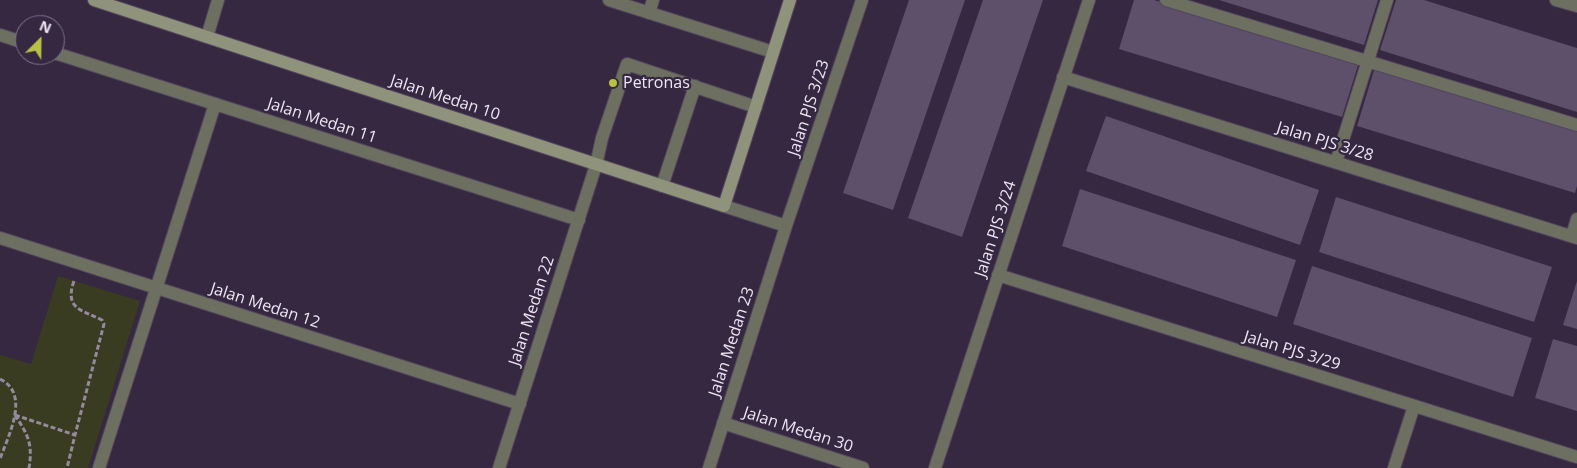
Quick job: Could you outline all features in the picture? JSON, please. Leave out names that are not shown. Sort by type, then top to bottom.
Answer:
[{"type":"main road","name":"Jalan Medan 10","points":[[94,0],[724,206]]},
{"type":"main road","points":[[724,206],[790,0]]},
{"type":"street","points":[[207,37],[218,0]]},
{"type":"street","points":[[609,0],[773,52]]},
{"type":"street","points":[[649,13],[653,0]]},
{"type":"street","name":"Jalan PJS 3/23","points":[[786,226],[862,0]]},
{"type":"street","name":"Jalan PJS 3/24","points":[[935,468],[1089,0]]},
{"type":"street","points":[[1166,0],[1577,125]]},
{"type":"street","points":[[1336,162],[1387,0]]},
{"type":"street","points":[[1556,0],[1577,6]]},
{"type":"street","points":[[0,35],[15,40]]},
{"type":"street","name":"Jalan Medan 11","points":[[65,55],[579,220]]},
{"type":"street","name":"Jalan Medan 22","points":[[499,468],[579,220],[596,165],[602,138],[626,64],[695,86]]},
{"type":"street","name":"Jalan PJS 3/28","points":[[1063,77],[1574,237]]},
{"type":"street","points":[[662,186],[695,86],[756,107]]},
{"type":"street","points":[[99,468],[215,104]]},
{"type":"street","name":"Jalan Medan 10","points":[[724,206],[786,226]]},
{"type":"street","points":[[1574,237],[1577,219]]},
{"type":"street","name":"Jalan Medan 23","points":[[708,468],[786,226]]},
{"type":"street","name":"Jalan Medan 12","points":[[0,238],[520,404]]},
{"type":"street","name":"Jalan PJS 3/29","points":[[998,275],[1577,457]]},
{"type":"street","points":[[1394,468],[1414,406]]},
{"type":"street","name":"Jalan Medan 30","points":[[723,423],[863,468]]},
{"type":"path","points":[[67,468],[104,324],[102,320],[80,311],[70,296],[80,264]]},
{"type":"path","points":[[0,379],[10,387],[15,396],[16,406],[0,459]]},
{"type":"path","points":[[14,415],[75,435]]},
{"type":"path","points":[[14,415],[26,431],[31,444],[29,468]]},
{"type":"green space","points":[[58,276],[140,301],[88,468],[0,468],[0,355],[31,364]]},
{"type":"building","points":[[909,0],[965,0],[893,210],[843,193]]},
{"type":"building","points":[[983,0],[1043,0],[962,237],[908,218]]},
{"type":"building","points":[[1134,0],[1154,0],[1359,62],[1342,117],[1119,49]]},
{"type":"building","points":[[1219,0],[1378,0],[1364,45]]},
{"type":"building","points":[[1396,0],[1424,0],[1577,48],[1577,112],[1380,50]]},
{"type":"building","points":[[1375,67],[1577,130],[1577,186],[1575,193],[1357,126]]},
{"type":"building","points":[[1106,116],[1319,190],[1300,245],[1086,171]]},
{"type":"building","points":[[1080,189],[1296,260],[1277,317],[1062,246]]},
{"type":"building","points":[[1336,197],[1552,267],[1534,322],[1319,252]]},
{"type":"building","points":[[1312,266],[1532,338],[1513,397],[1293,324]]},
{"type":"building","points":[[1577,281],[1577,329],[1563,325]]},
{"type":"building","points":[[1553,339],[1577,346],[1577,411],[1535,398]]},
{"type":"place","name":"Petronas","points":[[613,83]]}]
